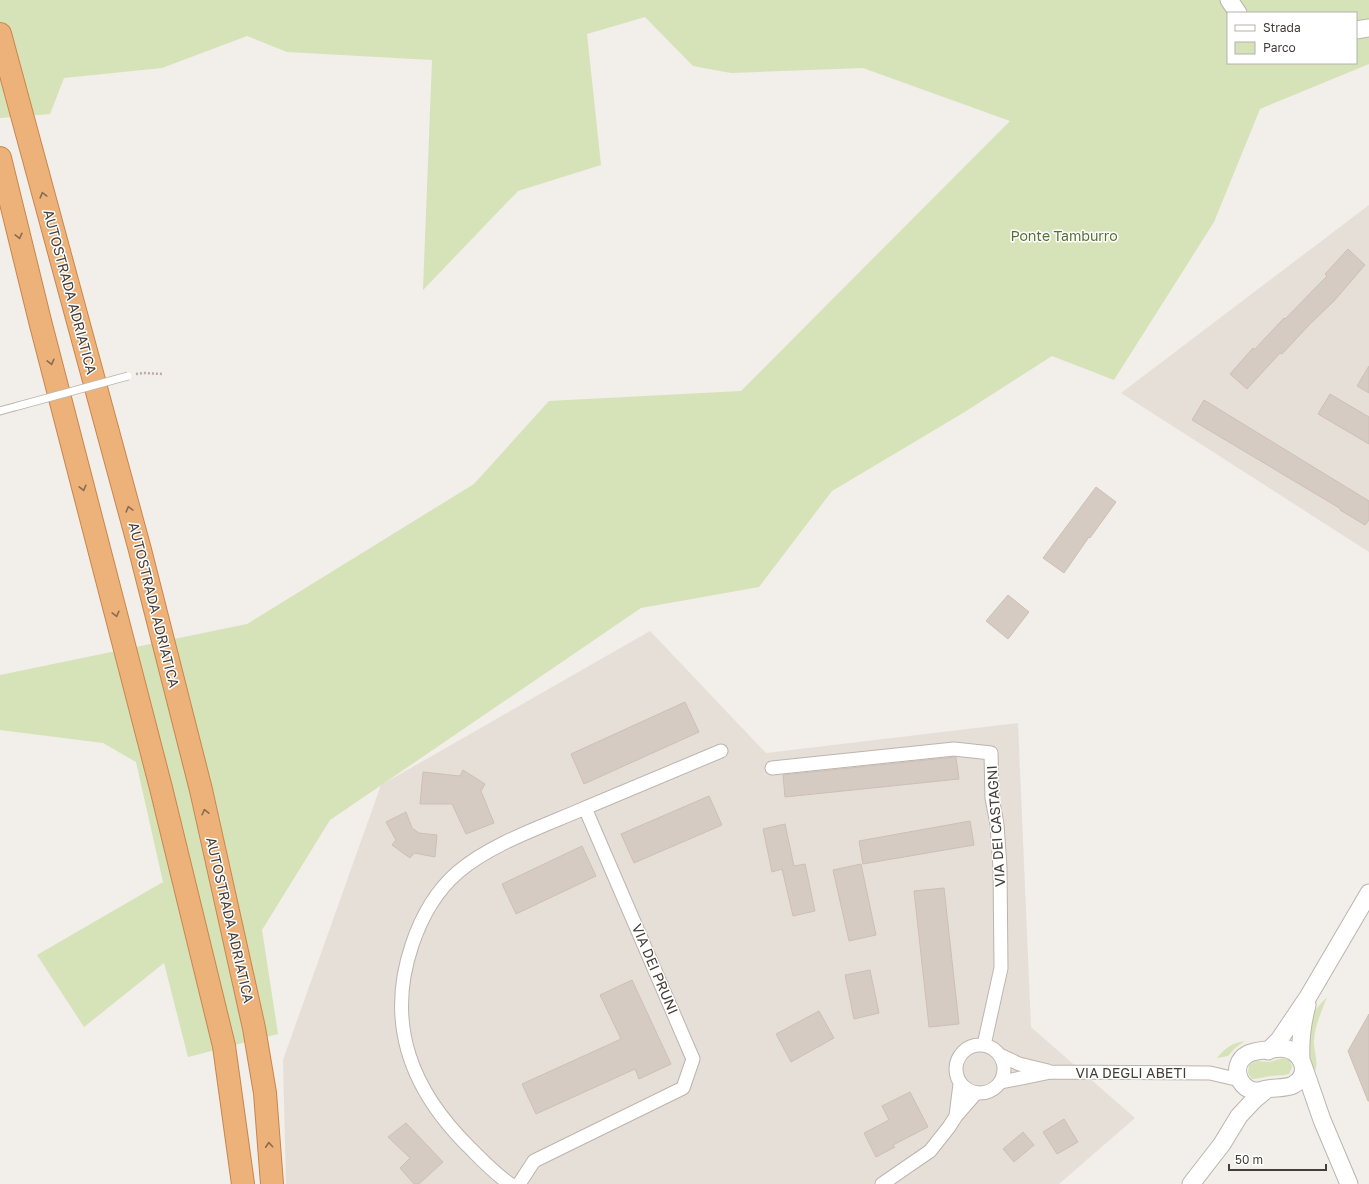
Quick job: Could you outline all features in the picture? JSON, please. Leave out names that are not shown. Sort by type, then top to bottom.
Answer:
[{"type":"highway","name":"AUTOSTRADA ADRIATICA","points":[[0,34],[140,550],[201,790],[254,1028],[265,1093],[272,1184]]},
{"type":"highway","points":[[0,158],[40,321],[161,788],[224,1046],[242,1184]]},
{"type":"street","points":[[1229,0],[1237,12]]},
{"type":"street","points":[[1357,30],[1369,28]]},
{"type":"street","name":"VIA DEI CASTAGNI","points":[[772,768],[954,749],[991,753],[992,798],[997,824],[1000,868],[1001,968],[984,1045]]},
{"type":"street","points":[[510,1184],[498,1175],[455,1133],[434,1106],[415,1074],[403,1036],[401,996],[407,959],[418,926],[439,892],[458,872],[479,857],[506,842],[721,751]]},
{"type":"street","name":"VIA DEI PRUNI","points":[[519,1184],[534,1161],[683,1088],[693,1059],[585,808]]},
{"type":"street","points":[[1268,1051],[1279,1040],[1308,997],[1369,893]]},
{"type":"street","points":[[1241,1083],[1248,1089],[1261,1091],[1292,1086],[1301,1077],[1303,1072],[1300,1041],[1308,997]]},
{"type":"street","points":[[956,1116],[960,1084],[956,1065],[959,1057],[970,1047],[984,1045]]},
{"type":"street","name":"VIA DEGLI ABETI","points":[[984,1045],[1019,1064],[1052,1072]]},
{"type":"street","points":[[1239,1116],[1242,1098],[1241,1083],[1237,1074],[1239,1062],[1248,1053],[1254,1051],[1268,1051],[1280,1048],[1293,1050],[1302,1062],[1322,1120],[1349,1184]]},
{"type":"street","points":[[1000,1055],[1005,1068],[1001,1082]]},
{"type":"street","name":"VIA DEGLI ABETI","points":[[1210,1073],[1239,1062]]},
{"type":"street","name":"VIA DEGLI ABETI","points":[[976,1093],[990,1091],[1001,1082],[1052,1072],[1210,1073],[1241,1083]]},
{"type":"street","points":[[882,1184],[930,1151],[956,1116],[976,1093],[968,1090],[960,1084]]},
{"type":"street","points":[[1285,1088],[1297,1093],[1322,1120]]},
{"type":"street","points":[[1191,1184],[1222,1144],[1239,1116],[1267,1089]]},
{"type":"lane","points":[[0,411],[128,376]]},
{"type":"path","points":[[128,376],[144,373],[163,374]]},
{"type":"shaded area","points":[[1369,205],[1369,552],[1121,393]]},
{"type":"shaded area","points":[[650,631],[766,753],[1018,723],[1031,1027],[1135,1118],[1059,1184],[286,1184],[283,1060],[381,785]]},
{"type":"green space","name":"Ponte Tamburro","points":[[0,0],[1369,0],[1369,64],[1260,109],[1214,222],[1114,380],[1052,356],[963,413],[832,491],[759,587],[641,608],[330,820],[262,930],[278,1034],[188,1057],[164,963],[84,1027],[37,955],[163,882],[136,762],[103,743],[0,730],[0,675],[247,624],[474,484],[549,401],[741,391],[1010,121],[863,68],[731,73],[693,66],[645,17],[587,34],[601,165],[518,191],[423,290],[432,60],[287,52],[247,36],[162,68],[64,78],[50,114],[0,118]]},
{"type":"green space","points":[[1327,997],[1317,1023],[1315,1034],[1315,1071],[1309,1051],[1307,1028],[1311,1016]]},
{"type":"green space","points":[[1245,1041],[1235,1048],[1228,1056],[1217,1058],[1229,1046]]},
{"type":"green space","points":[[1283,1058],[1290,1061],[1292,1067],[1289,1074],[1252,1079],[1248,1073],[1249,1065],[1256,1061],[1269,1062]]},
{"type":"building","points":[[1348,249],[1365,265],[1334,301],[1282,354],[1280,353],[1247,389],[1230,374],[1253,348],[1254,350],[1327,276],[1325,274]]},
{"type":"building","points":[[1369,366],[1369,393],[1357,386]]},
{"type":"building","points":[[1330,394],[1369,417],[1369,444],[1318,414]]},
{"type":"building","points":[[1204,400],[1369,501],[1369,520],[1365,525],[1340,510],[1341,509],[1192,420]]},
{"type":"building","points":[[1096,487],[1116,502],[1064,573],[1043,558]]},
{"type":"building","points":[[1008,595],[1029,612],[1008,639],[986,621]]},
{"type":"building","points":[[685,702],[699,732],[584,784],[571,754]]},
{"type":"building","points":[[956,757],[959,779],[785,797],[783,775]]},
{"type":"building","points":[[463,770],[485,784],[481,791],[494,823],[466,834],[452,804],[420,804],[423,772],[460,776]]},
{"type":"building","points":[[709,796],[722,825],[634,863],[621,834]]},
{"type":"building","points":[[406,812],[412,828],[419,833],[437,835],[435,857],[414,853],[410,858],[392,845],[396,840],[386,822]]},
{"type":"building","points":[[970,821],[974,845],[863,864],[859,841]]},
{"type":"building","points":[[785,824],[794,866],[805,864],[815,911],[793,916],[782,869],[772,872],[763,829]]},
{"type":"building","points":[[582,846],[596,876],[516,914],[502,884]]},
{"type":"building","points":[[861,864],[876,935],[849,941],[833,870]]},
{"type":"building","points":[[944,888],[959,1024],[929,1027],[914,891]]},
{"type":"building","points":[[870,970],[879,1013],[854,1019],[845,975]]},
{"type":"building","points":[[632,980],[671,1064],[639,1079],[635,1069],[536,1114],[522,1084],[621,1039],[600,995]]},
{"type":"building","points":[[819,1011],[834,1038],[791,1062],[776,1034]]},
{"type":"building","points":[[1369,1014],[1369,1101],[1368,1101],[1348,1051]]},
{"type":"building","points":[[910,1092],[928,1127],[893,1145],[895,1147],[876,1157],[864,1133],[889,1120],[882,1106]]},
{"type":"building","points":[[1064,1119],[1078,1142],[1057,1154],[1043,1132]]},
{"type":"building","points":[[406,1123],[443,1162],[419,1184],[414,1184],[400,1168],[410,1158],[388,1137]]},
{"type":"building","points":[[1023,1132],[1034,1145],[1014,1162],[1003,1149]]}]
